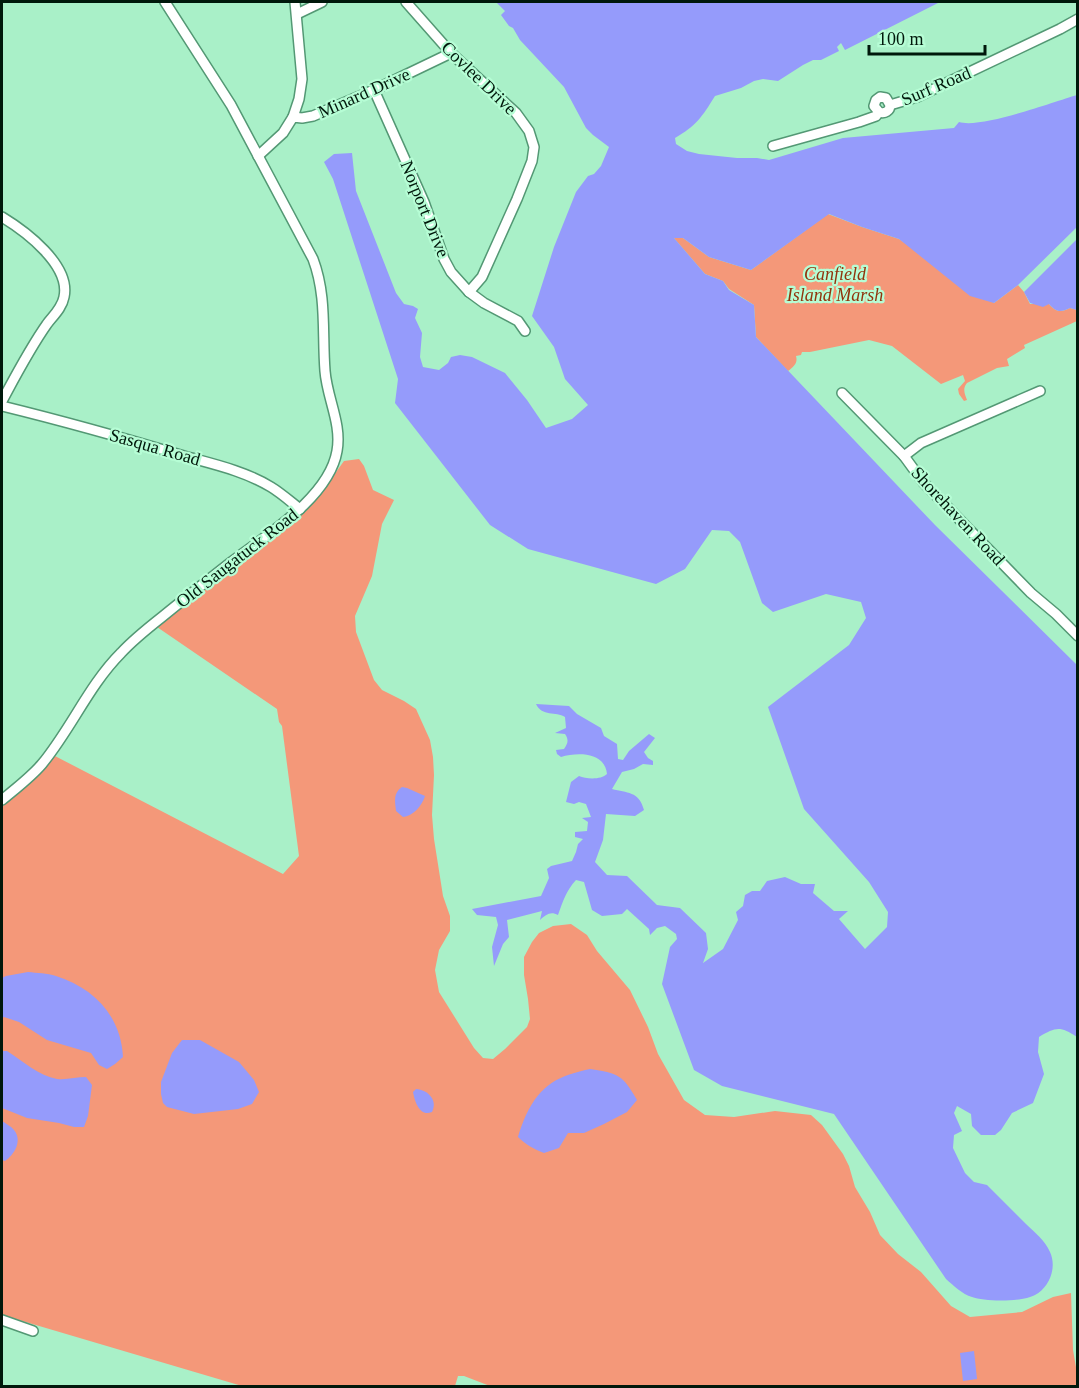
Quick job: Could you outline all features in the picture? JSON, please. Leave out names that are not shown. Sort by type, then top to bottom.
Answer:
[{"type":"street","name":"Old Saugatuck Road","points":[[2,800],[41,765],[105,672],[122,652],[196,590],[300,510],[328,475],[336,457],[339,439],[327,389],[322,294],[318,272],[306,243],[231,105],[165,2]]},
{"type":"street","points":[[293,117],[302,80],[295,2]]},
{"type":"street","points":[[297,14],[322,2]]},
{"type":"street","name":"Covlee Drive","points":[[406,2],[451,53],[516,112],[530,130],[534,147],[532,161],[517,200],[482,277],[469,292]]},
{"type":"street","name":"Surf Road","points":[[890,105],[917,97],[1077,19]]},
{"type":"street","name":"Minard Drive","points":[[258,156],[283,133],[293,117],[313,116],[451,53]]},
{"type":"street","name":"Norport Drive","points":[[374,90],[424,202],[444,259],[451,272],[469,292],[484,303],[518,321],[525,332]]},
{"type":"street","name":"Surf Road","points":[[886,98],[890,105],[887,112],[882,113],[874,106],[878,99],[886,98]]},
{"type":"street","name":"Surf Road","points":[[773,146],[865,120],[876,116],[879,112]]},
{"type":"street","points":[[2,217],[24,232],[48,255],[60,271],[64,297],[61,306],[46,325],[2,401]]},
{"type":"street","points":[[904,456],[921,443],[1040,391]]},
{"type":"street","name":"Shorehaven Road","points":[[842,393],[904,456],[923,482],[1031,593],[1077,636]]},
{"type":"street","name":"Sasqua Road","points":[[2,406],[119,436],[228,469],[272,487],[300,510]]},
{"type":"street","points":[[2,1320],[33,1331]]},
{"type":"green space","name":"Canfield Island Marsh","points":[[828,214],[899,239],[994,303],[1018,285],[1030,304],[1049,304],[1058,311],[1070,308],[1077,310],[1077,321],[1024,345],[1025,348],[1007,359],[1009,366],[997,368],[967,383],[964,389],[967,400],[964,401],[958,389],[965,381],[963,375],[941,384],[892,346],[869,340],[802,352],[801,355],[796,356],[795,364],[788,371],[756,337],[754,305],[729,289],[723,281],[705,274],[673,237],[683,238],[709,257],[751,270]]},
{"type":"green space","points":[[359,459],[373,490],[394,500],[382,524],[372,576],[355,616],[356,632],[374,680],[382,690],[416,709],[430,740],[434,775],[432,815],[434,839],[443,896],[450,916],[450,931],[439,950],[435,970],[439,992],[474,1048],[483,1058],[493,1059],[527,1027],[530,1019],[524,957],[539,933],[553,926],[571,924],[587,935],[597,951],[630,990],[658,1054],[684,1100],[705,1115],[734,1117],[775,1111],[811,1115],[822,1125],[843,1154],[855,1187],[880,1235],[898,1254],[921,1272],[951,1306],[970,1317],[1022,1312],[1053,1297],[1071,1293],[1077,1386],[490,1386],[458,1376],[455,1386],[242,1386],[2,1315],[2,807],[53,755],[283,874],[299,856],[282,726],[277,709],[157,627],[217,577],[304,513],[344,461]]},
{"type":"water","points":[[496,2],[940,2],[845,50],[841,43],[837,47],[839,51],[821,60],[813,60],[778,81],[763,79],[754,81],[741,88],[715,96],[698,120],[675,138],[676,144],[687,151],[699,154],[769,160],[843,138],[954,128],[959,122],[983,122],[1077,95],[1077,227],[1018,285],[994,303],[970,296],[899,239],[829,214],[751,270],[709,257],[683,238],[674,238],[705,274],[723,281],[729,290],[754,305],[756,337],[935,525],[1077,665],[1077,1037],[1058,1029],[1039,1037],[1038,1052],[1044,1074],[1033,1103],[1012,1113],[995,1135],[981,1135],[972,1126],[971,1114],[957,1106],[954,1113],[962,1131],[954,1135],[953,1148],[965,1173],[974,1182],[987,1185],[1039,1236],[1050,1252],[1053,1264],[1051,1276],[1045,1287],[1035,1295],[1013,1300],[978,1299],[958,1290],[946,1279],[834,1114],[722,1086],[694,1070],[662,984],[670,947],[677,939],[676,934],[665,926],[657,928],[650,935],[649,929],[627,909],[622,914],[602,916],[592,910],[584,882],[576,880],[567,892],[558,915],[546,915],[540,920],[542,911],[507,920],[509,937],[503,944],[494,966],[492,947],[498,925],[496,917],[477,915],[472,909],[541,896],[549,878],[547,869],[572,861],[578,844],[583,839],[575,837],[575,832],[587,831],[588,822],[582,818],[591,817],[586,804],[566,802],[571,782],[579,776],[593,778],[607,774],[601,761],[590,755],[575,754],[561,757],[557,754],[556,750],[564,749],[568,742],[565,734],[555,733],[566,728],[565,717],[542,711],[536,704],[569,706],[577,714],[601,728],[604,736],[617,744],[618,759],[623,760],[629,751],[649,734],[655,738],[644,752],[653,761],[653,765],[643,764],[622,772],[612,789],[636,796],[644,810],[635,816],[606,814],[603,840],[595,862],[607,875],[627,876],[657,905],[680,908],[706,933],[708,949],[703,963],[723,949],[738,920],[736,912],[743,906],[745,895],[752,891],[760,891],[767,881],[785,877],[801,884],[815,884],[813,893],[834,911],[848,911],[839,919],[865,949],[887,927],[888,912],[869,882],[804,809],[768,707],[849,645],[866,618],[861,602],[826,594],[773,612],[762,603],[740,542],[729,531],[712,530],[685,569],[656,584],[528,549],[490,525],[395,403],[398,379],[333,179],[324,162],[334,154],[352,153],[356,191],[396,293],[404,304],[418,309],[415,318],[422,333],[420,357],[423,367],[439,370],[448,363],[451,357],[460,355],[472,357],[505,373],[546,428],[572,419],[588,405],[565,379],[554,347],[532,316],[554,247],[576,192],[588,176],[594,174],[601,166],[609,147],[586,128],[564,87],[520,40],[501,15],[505,11]]},
{"type":"water","points":[[1077,239],[1077,310],[1070,308],[1058,311],[1049,304],[1043,307],[1030,303],[1024,292]]},
{"type":"water","points":[[402,787],[425,796],[417,810],[403,817],[396,811],[395,801],[397,792]]},
{"type":"water","points":[[28,972],[56,976],[70,981],[93,996],[111,1017],[117,1029],[123,1057],[107,1069],[99,1065],[91,1053],[47,1040],[19,1022],[2,1018],[2,978]]},
{"type":"water","points":[[182,1040],[200,1040],[239,1062],[254,1080],[259,1092],[252,1104],[238,1109],[194,1114],[167,1107],[163,1103],[161,1082],[172,1053]]},
{"type":"water","points":[[2,1051],[7,1051],[50,1077],[61,1079],[86,1077],[92,1085],[88,1116],[84,1127],[27,1118],[2,1108]]},
{"type":"water","points":[[590,1069],[613,1074],[628,1085],[637,1100],[627,1112],[584,1133],[568,1133],[559,1148],[544,1153],[518,1137],[532,1104],[544,1089],[560,1078]]},
{"type":"water","points":[[416,1089],[431,1096],[434,1103],[432,1112],[421,1111],[413,1092]]},
{"type":"water","points":[[2,1121],[13,1129],[18,1139],[14,1151],[5,1161],[2,1160]]},
{"type":"water","points":[[974,1351],[977,1379],[963,1381],[960,1353]]}]
